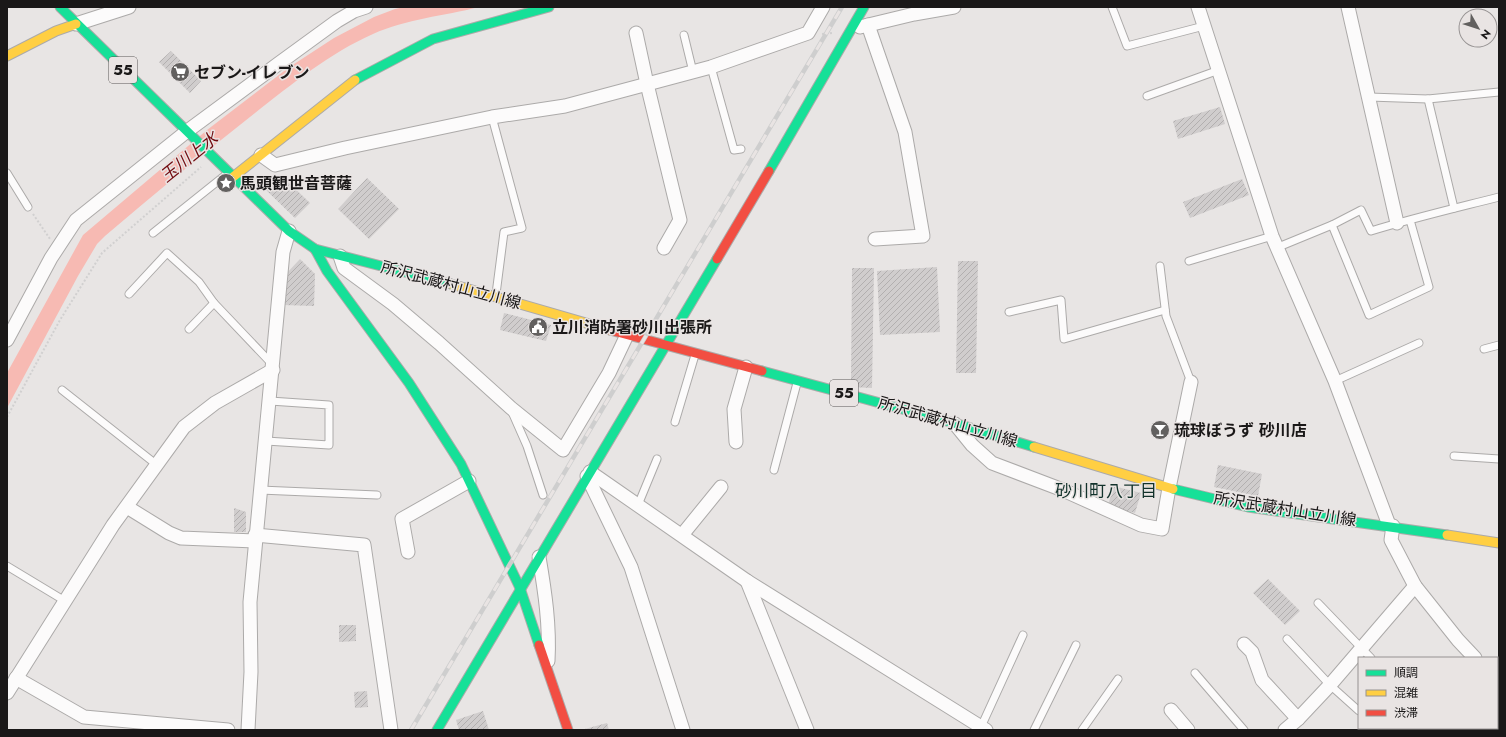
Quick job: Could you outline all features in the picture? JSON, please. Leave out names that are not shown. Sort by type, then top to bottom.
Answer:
[{"type":"street","name":"55","points":[[60,7],[228,172]]},
{"type":"street","points":[[7,56],[56,31],[129,7]]},
{"type":"street","points":[[7,340],[57,250],[76,220],[337,21],[354,11],[366,7]]},
{"type":"street","points":[[228,172],[261,155],[329,99],[374,68],[433,39],[549,7]]},
{"type":"street","points":[[261,155],[275,165],[344,148],[492,117],[564,106],[711,67],[808,33],[823,7]]},
{"type":"street","points":[[437,730],[864,7]]},
{"type":"street","points":[[851,30],[913,10],[954,7]]},
{"type":"street","points":[[1198,7],[1274,242],[1336,381],[1391,526],[1391,540],[1415,586],[1458,640],[1474,657]]},
{"type":"street","points":[[1348,7],[1370,96],[1397,223]]},
{"type":"street","points":[[868,25],[905,132],[923,236],[875,238]]},
{"type":"street","points":[[636,33],[680,220],[664,248]]},
{"type":"street","name":"所沢武蔵村山立川線","points":[[228,172],[289,231],[315,249],[496,296],[627,335],[954,423],[1168,488],[1248,507],[1391,526],[1499,544]]},
{"type":"street","points":[[248,730],[251,672],[250,602],[255,538],[270,401],[283,252],[289,231]]},
{"type":"street","points":[[315,249],[327,271],[384,347],[429,413],[469,481],[520,588],[568,730]]},
{"type":"street","points":[[340,256],[344,268],[399,308],[511,408],[563,450],[609,373],[627,335]]},
{"type":"street","points":[[736,442],[734,409],[746,367]]},
{"type":"street","points":[[228,730],[84,717],[11,684],[127,507],[184,427],[215,403],[273,368]]},
{"type":"street","points":[[954,423],[972,445],[992,463],[1063,490],[1141,525],[1162,529],[1168,488],[1191,382]]},
{"type":"street","points":[[588,474],[638,505],[747,581],[984,728]]},
{"type":"street","points":[[588,474],[631,567],[683,730]]},
{"type":"street","points":[[408,552],[402,519],[469,481]]},
{"type":"street","points":[[682,535],[721,487]]},
{"type":"street","points":[[127,507],[169,533],[181,538],[255,538],[364,545],[391,730]]},
{"type":"street","points":[[539,558],[545,595],[549,636],[547,669]]},
{"type":"street","points":[[747,581],[807,730]]},
{"type":"street","points":[[1285,730],[1298,719],[1330,685],[1415,586]]},
{"type":"street","points":[[1244,644],[1252,652],[1262,680],[1298,719]]},
{"type":"street","points":[[1171,710],[1188,730]]},
{"type":"lane","points":[[1112,7],[1127,46],[1204,26]]},
{"type":"lane","points":[[684,35],[693,72]]},
{"type":"lane","points":[[711,67],[734,150],[741,149]]},
{"type":"lane","points":[[1147,96],[1219,70]]},
{"type":"lane","points":[[1370,96],[1428,99],[1499,92]]},
{"type":"lane","points":[[1428,99],[1454,208]]},
{"type":"lane","points":[[492,117],[522,228],[504,232],[496,296]]},
{"type":"lane","points":[[153,233],[228,172]]},
{"type":"lane","points":[[7,173],[28,206]]},
{"type":"lane","points":[[1189,261],[1274,242],[1332,225],[1361,210],[1371,231],[1499,197]]},
{"type":"lane","points":[[1332,225],[1369,314],[1429,287],[1410,220]]},
{"type":"lane","points":[[129,294],[167,253],[198,282],[273,368]]},
{"type":"lane","points":[[1160,266],[1166,316],[1191,382]]},
{"type":"lane","points":[[1009,312],[1061,300],[1064,339],[1165,310]]},
{"type":"lane","points":[[189,329],[214,302]]},
{"type":"lane","points":[[1336,381],[1419,343]]},
{"type":"lane","points":[[1484,349],[1499,345]]},
{"type":"lane","points":[[675,422],[696,353]]},
{"type":"lane","points":[[774,470],[798,381]]},
{"type":"lane","points":[[62,390],[157,465]]},
{"type":"lane","points":[[266,441],[329,445],[329,405],[270,401]]},
{"type":"lane","points":[[511,408],[527,446],[543,495]]},
{"type":"lane","points":[[1454,456],[1499,459]]},
{"type":"lane","points":[[638,505],[657,459]]},
{"type":"lane","points":[[260,490],[377,495]]},
{"type":"lane","points":[[7,566],[65,601]]},
{"type":"lane","points":[[1318,603],[1370,657]]},
{"type":"lane","points":[[984,728],[1023,635]]},
{"type":"lane","points":[[1287,639],[1330,685],[1358,710]]},
{"type":"lane","points":[[1034,730],[1076,645]]},
{"type":"lane","points":[[1195,672],[1244,730]]},
{"type":"lane","points":[[1082,730],[1118,678]]},
{"type":"path","points":[[808,33],[826,34],[851,30]]},
{"type":"path","points":[[7,417],[60,320],[102,252],[212,157]]},
{"type":"path","points":[[28,206],[57,250]]},
{"type":"water","name":"玉川上水","points":[[404,7],[479,7],[425,18],[386,29],[342,50],[283,91],[123,220],[97,244],[78,276],[7,408],[7,373],[83,235],[207,130],[288,68],[334,38],[374,17]]},
{"type":"building","name":"セブン-イレブン","points":[[171,51],[201,81],[190,93],[159,62]]},
{"type":"building","points":[[1220,107],[1225,124],[1178,139],[1173,121]]},
{"type":"building","points":[[281,175],[310,203],[295,218],[266,190]]},
{"type":"building","points":[[367,178],[399,209],[369,239],[338,209]]},
{"type":"building","points":[[1242,179],[1249,195],[1190,218],[1183,202]]},
{"type":"building","points":[[300,259],[315,274],[314,306],[283,305],[285,275]]},
{"type":"building","points":[[958,261],[978,261],[976,373],[956,373]]},
{"type":"building","points":[[937,267],[940,332],[880,335],[877,271]]},
{"type":"building","points":[[852,268],[874,268],[872,388],[851,387]]},
{"type":"building","points":[[504,313],[551,325],[546,341],[500,330]]},
{"type":"building","points":[[1218,465],[1262,474],[1258,496],[1214,487]]},
{"type":"building","points":[[1113,486],[1141,493],[1135,513],[1108,506]]},
{"type":"building","points":[[234,508],[246,512],[246,532],[234,532]]},
{"type":"building","points":[[1268,579],[1300,611],[1285,625],[1253,593]]},
{"type":"building","points":[[339,625],[356,625],[356,641],[339,642]]},
{"type":"building","points":[[367,691],[368,707],[355,708],[354,692]]},
{"type":"building","points":[[483,711],[489,730],[459,730],[456,720]]},
{"type":"building","points":[[607,723],[609,730],[581,730]]},
{"type":"railway","points":[[411,730],[842,7]]},
{"type":"traffic: fast","points":[[60,7],[289,231],[315,249],[451,284]]},
{"type":"traffic: fast","points":[[355,80],[433,39],[549,7]]},
{"type":"traffic: fast","points":[[769,171],[864,7]]},
{"type":"traffic: fast","points":[[315,249],[327,271],[409,383],[461,464],[520,588],[539,645]]},
{"type":"traffic: fast","points":[[437,730],[717,259]]},
{"type":"traffic: fast","points":[[762,371],[954,423],[1034,447]]},
{"type":"traffic: fast","points":[[1173,489],[1248,507],[1447,535]]},
{"type":"traffic: slow","points":[[7,56],[56,31],[76,24]]},
{"type":"traffic: slow","points":[[233,177],[355,80]]},
{"type":"traffic: slow","points":[[451,284],[610,330]]},
{"type":"traffic: slow","points":[[1034,447],[1173,489]]},
{"type":"traffic: slow","points":[[1447,535],[1499,543]]},
{"type":"traffic: jam","points":[[717,259],[769,171]]},
{"type":"traffic: jam","points":[[610,330],[762,371]]},
{"type":"traffic: jam","points":[[539,645],[568,730]]},
{"type":"place","name":"セブン-イレブン","points":[[180,72]]},
{"type":"place","name":"馬頭観世音菩薩","points":[[226,183]]},
{"type":"place","name":"立川消防署砂川出張所","points":[[538,327]]},
{"type":"place","name":"琉球ぼうず 砂川店","points":[[1160,430]]},
{"type":"district","name":"砂川町八丁目","points":[[1106,491]]}]
